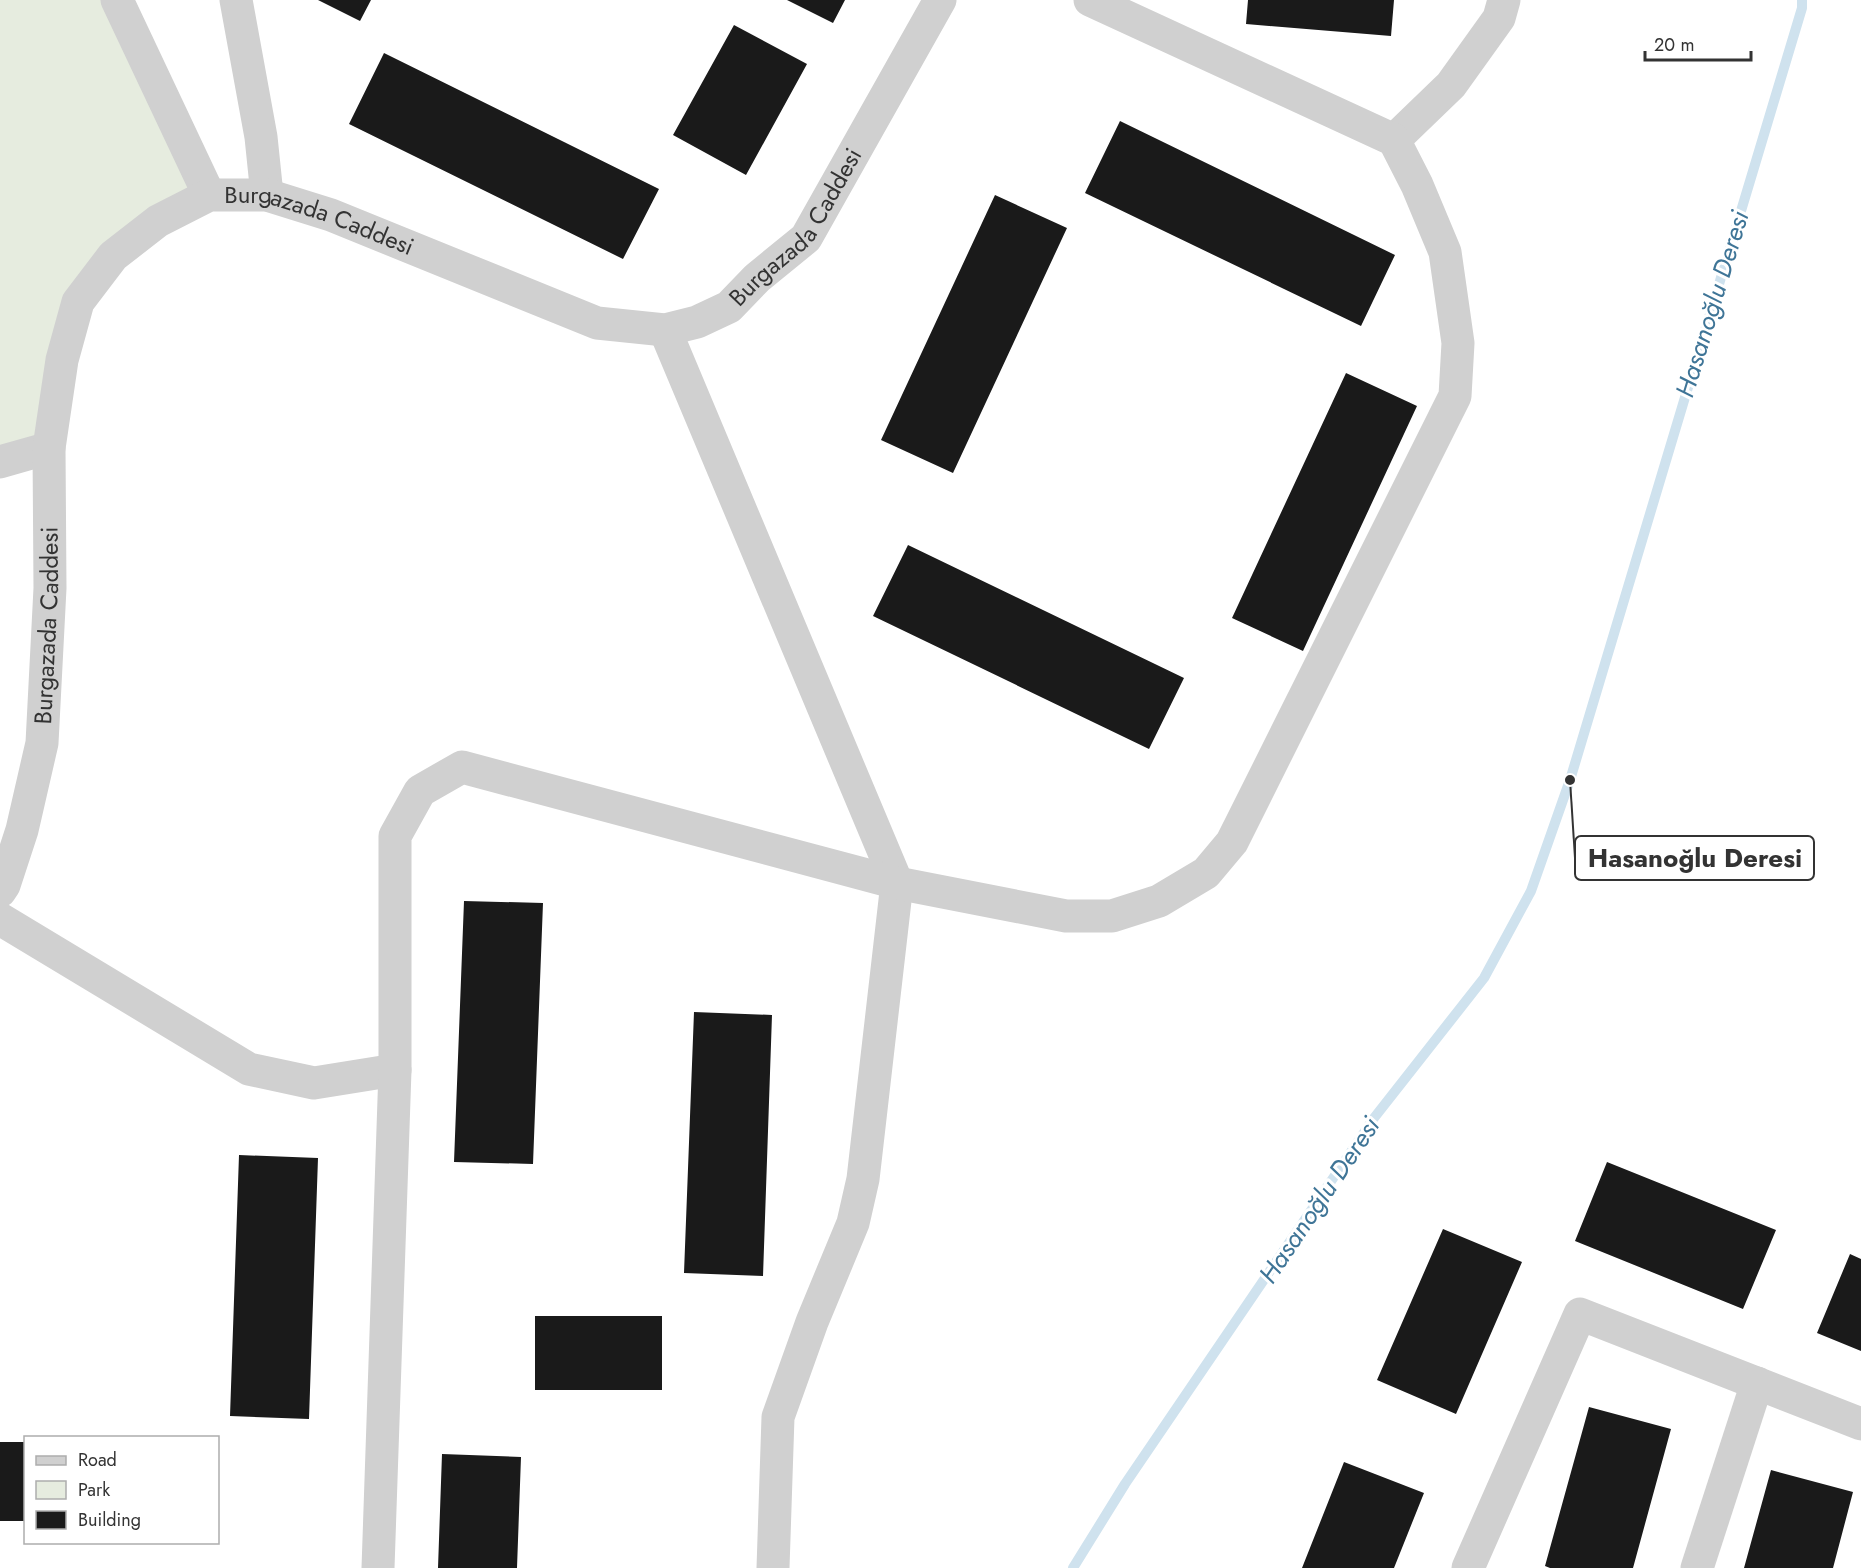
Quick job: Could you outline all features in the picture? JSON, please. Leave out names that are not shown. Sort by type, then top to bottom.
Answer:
[{"type":"street","points":[[117,0],[209,195]]},
{"type":"street","points":[[237,0],[261,137],[267,195]]},
{"type":"street","name":"Burgazada Caddesi","points":[[0,891],[22,830],[42,743],[50,588],[49,448],[62,360],[78,302],[113,256],[158,221],[209,195],[267,195],[331,215],[597,323],[665,330],[697,322],[729,307],[757,278],[806,238],[940,0]]},
{"type":"street","points":[[378,1568],[395,1070],[395,836],[420,791],[462,766],[897,883],[1066,916],[1112,916],[1159,901],[1206,873],[1232,842],[1455,396],[1458,343],[1445,252],[1417,185],[1394,140],[1090,0]]},
{"type":"street","points":[[1394,140],[1451,85],[1498,18],[1504,0]]},
{"type":"street","points":[[665,330],[897,883],[863,1179],[853,1223],[812,1322],[778,1417],[773,1568]]},
{"type":"street","points":[[0,462],[49,448]]},
{"type":"street","points":[[0,919],[249,1069],[314,1083],[395,1070]]},
{"type":"street","points":[[1468,1568],[1580,1314],[1861,1424]]},
{"type":"street","points":[[1697,1568],[1757,1383]]},
{"type":"green space","points":[[0,0],[117,0],[209,195],[78,302],[49,448],[0,462]]},
{"type":"building","points":[[318,0],[371,0],[360,21]]},
{"type":"building","points":[[787,0],[845,0],[833,23]]},
{"type":"building","points":[[1248,0],[1394,0],[1391,36],[1246,24]]},
{"type":"building","points":[[734,25],[807,64],[746,175],[673,135]]},
{"type":"building","points":[[384,53],[659,189],[623,259],[349,124]]},
{"type":"building","points":[[1120,121],[1395,255],[1361,326],[1085,193]]},
{"type":"building","points":[[995,195],[1067,228],[953,473],[881,440]]},
{"type":"building","points":[[1346,373],[1417,406],[1303,651],[1232,618]]},
{"type":"building","points":[[908,545],[1184,678],[1149,749],[873,616]]},
{"type":"building","points":[[464,901],[543,903],[533,1164],[454,1162]]},
{"type":"building","points":[[694,1012],[772,1015],[763,1276],[684,1273]]},
{"type":"building","points":[[239,1155],[318,1158],[309,1419],[230,1416]]},
{"type":"building","points":[[1607,1162],[1776,1230],[1743,1309],[1575,1241]]},
{"type":"building","points":[[1443,1229],[1522,1262],[1456,1414],[1377,1380]]},
{"type":"building","points":[[1850,1254],[1861,1259],[1861,1351],[1817,1333]]},
{"type":"building","points":[[535,1316],[662,1316],[662,1390],[535,1390]]},
{"type":"building","points":[[1589,1407],[1671,1429],[1633,1568],[1550,1568],[1545,1566]]},
{"type":"building","points":[[0,1442],[24,1442],[24,1521],[0,1521]]},
{"type":"building","points":[[442,1454],[521,1457],[517,1568],[438,1568]]},
{"type":"building","points":[[1344,1462],[1424,1493],[1394,1568],[1302,1568]]},
{"type":"building","points":[[1771,1470],[1853,1492],[1833,1568],[1744,1568]]},
{"type":"waterway","name":"Hasanoğlu Deresi","points":[[1073,1568],[1125,1484],[1374,1118],[1484,978],[1531,891],[1570,780],[1802,8],[1802,0]]},
{"type":"place","name":"Hasanoğlu Deresi","points":[[1570,780]]}]
